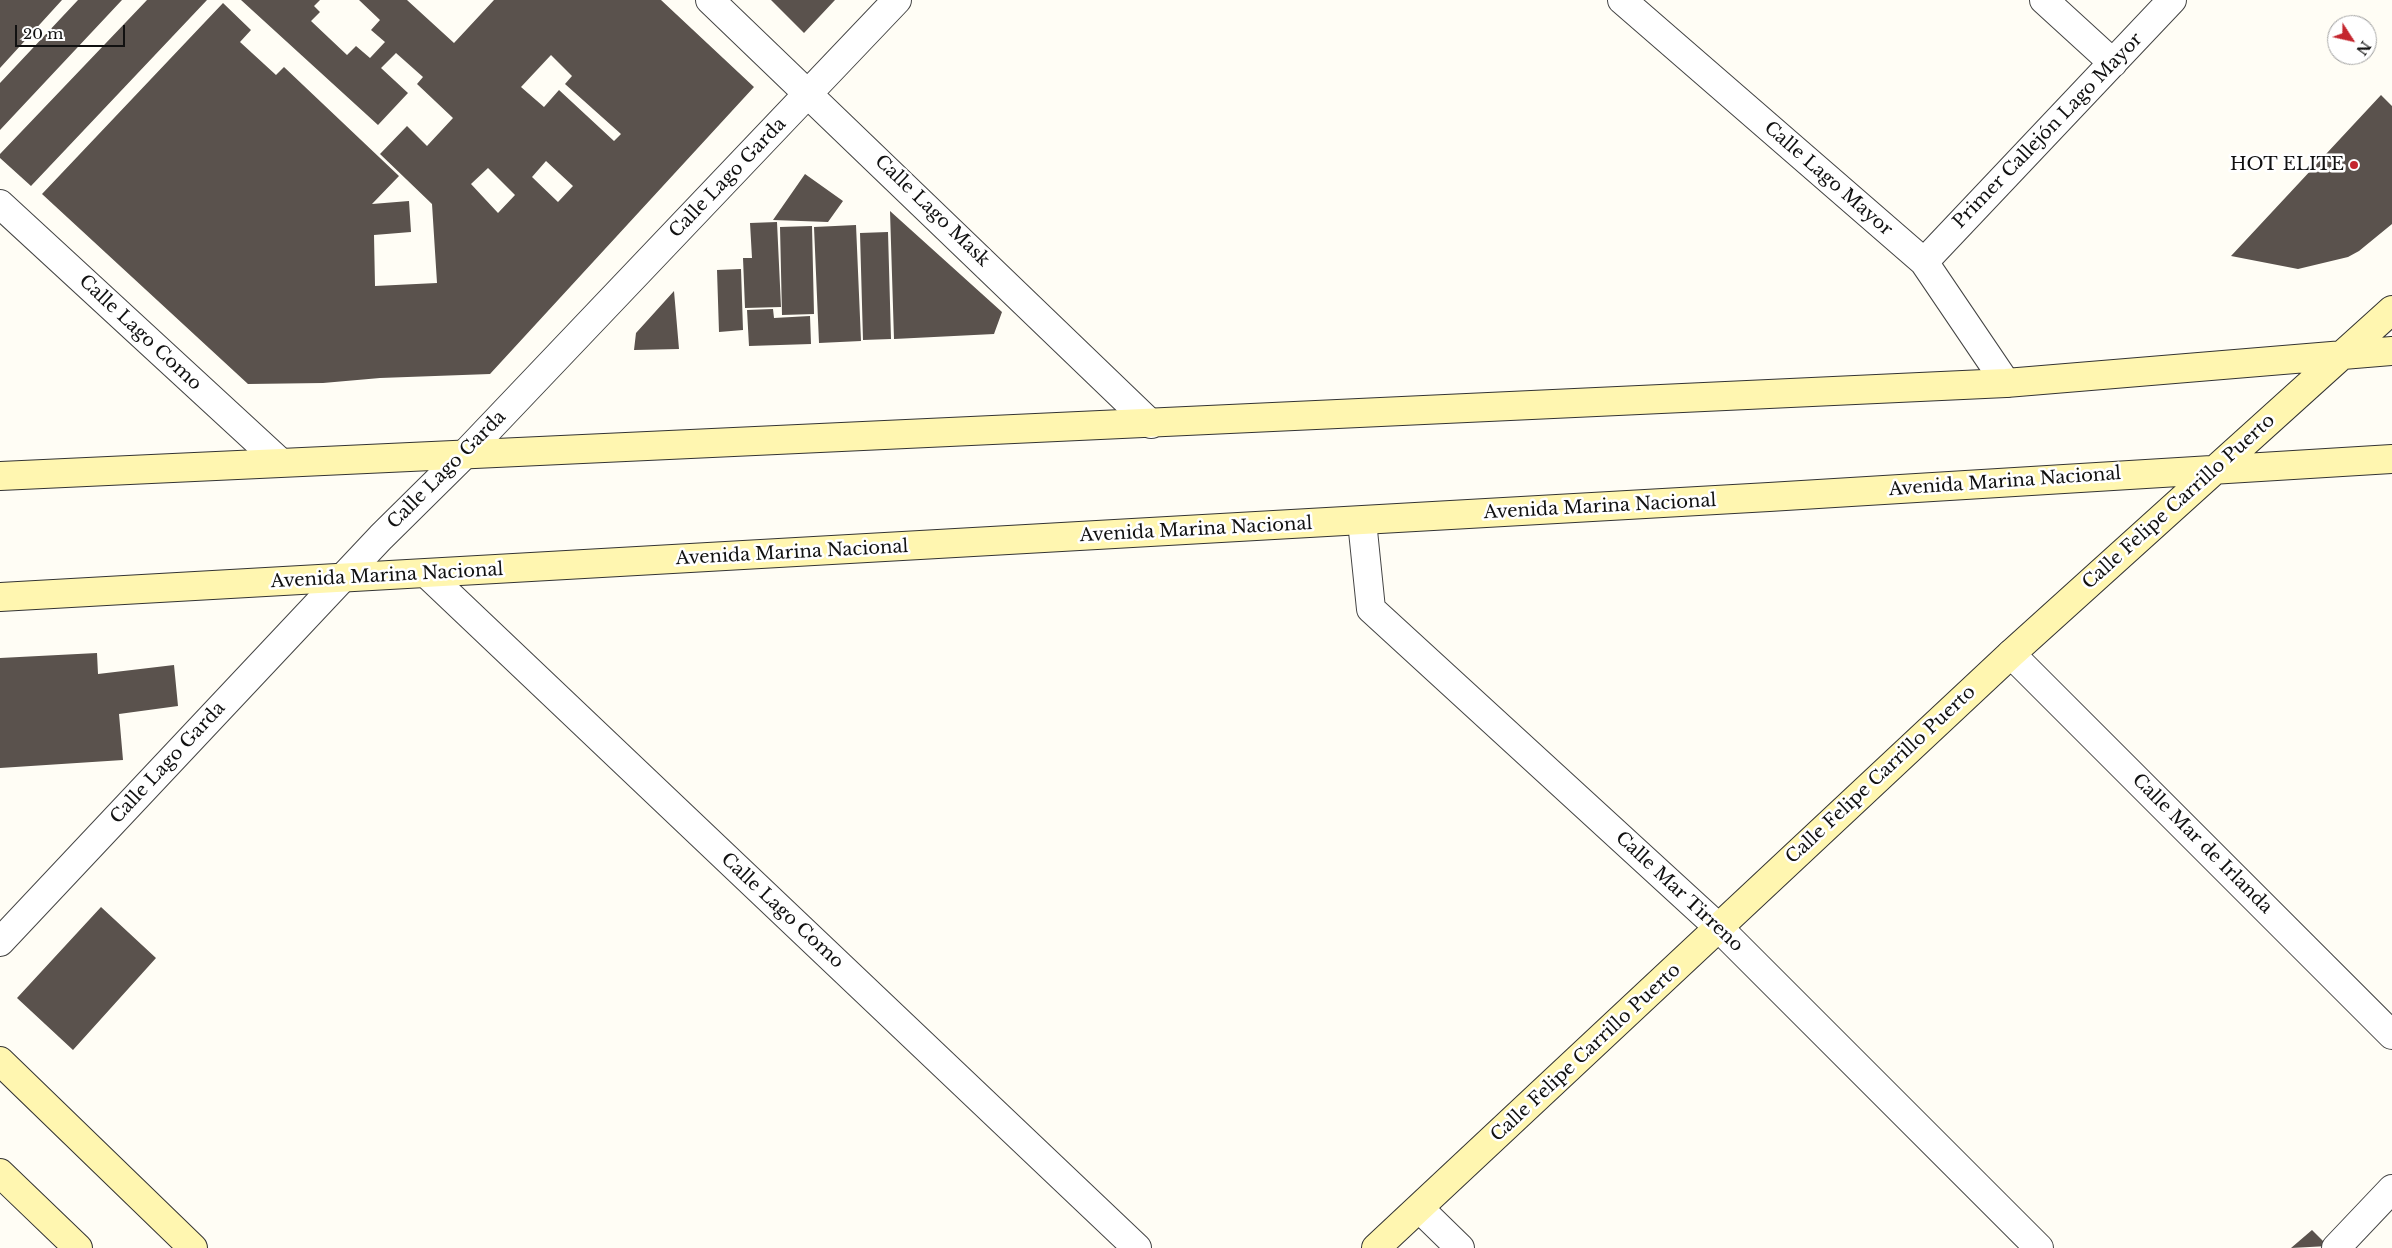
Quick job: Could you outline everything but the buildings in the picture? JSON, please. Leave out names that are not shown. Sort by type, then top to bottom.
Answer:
[{"type":"main road","name":"Calle Felipe Carrillo Puerto","points":[[1376,1248],[1420,1209],[1718,927],[2011,654],[2392,310]]},
{"type":"main road","points":[[0,476],[2006,383],[2392,351]]},
{"type":"main road","name":"Avenida Marina Nacional","points":[[0,597],[342,579],[2392,459]]},
{"type":"main road","points":[[0,1061],[193,1248]]},
{"type":"main road","points":[[0,1173],[78,1248]]},
{"type":"street","name":"Calle Lago Mask","points":[[710,0],[810,93],[1151,424]]},
{"type":"street","name":"Calle Lago Garda","points":[[0,942],[342,579],[463,456],[897,0]]},
{"type":"street","name":"Calle Lago Mayor","points":[[1622,0],[1924,262],[2006,383]]},
{"type":"street","points":[[2044,0],[2114,63]]},
{"type":"street","name":"Primer Callejón Lago Mayor","points":[[1924,262],[2172,0]]},
{"type":"street","name":"Calle Lago Como","points":[[0,204],[280,462]]},
{"type":"street","name":"Calle Mar Tirreno","points":[[1362,520],[1371,609],[1718,927],[2039,1248]]},
{"type":"street","name":"Calle Lago Como","points":[[427,574],[1137,1248]]},
{"type":"street","name":"Calle Mar de Irlanda","points":[[2011,654],[2392,1035]]},
{"type":"street","points":[[2336,1248],[2392,1189]]},
{"type":"street","points":[[1420,1209],[1460,1248]]},
{"type":"place","name":"HOT ELITE","points":[[2354,165]]}]
